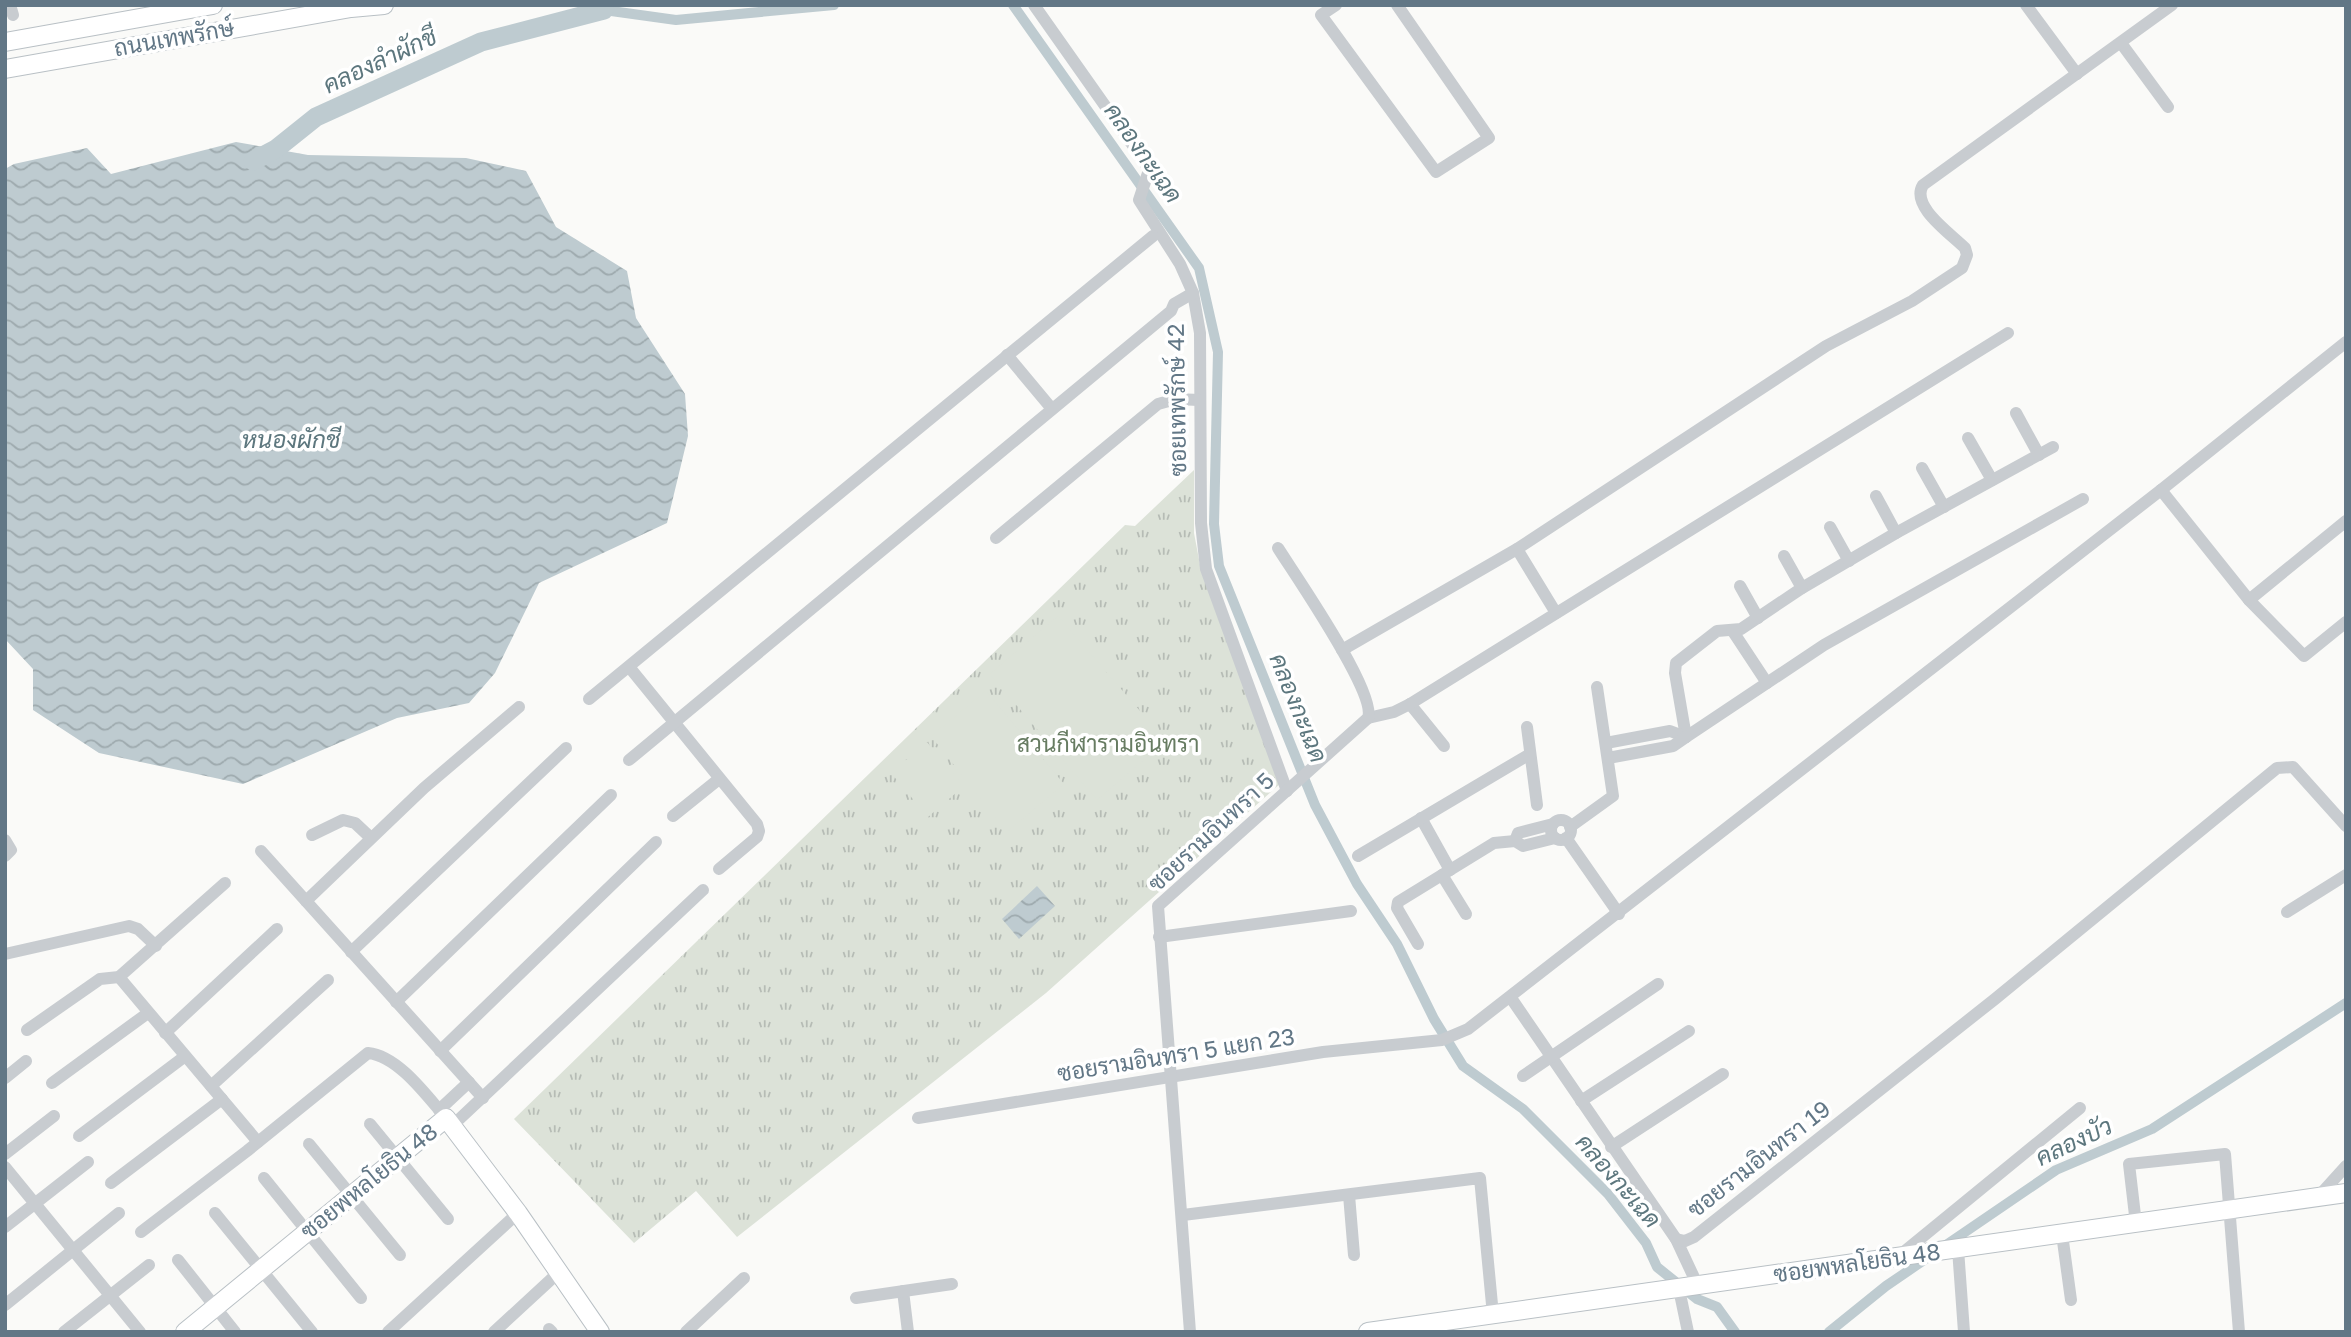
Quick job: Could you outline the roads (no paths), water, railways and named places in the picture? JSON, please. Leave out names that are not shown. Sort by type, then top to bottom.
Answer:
[{"type":"street","name":"ถนนเทพรักษ์","points":[[12,41],[169,9],[213,5]]},
{"type":"street","name":"ถนนเทพรักษ์","points":[[10,68],[384,5]]},
{"type":"street","name":"ซอยเทพรักษ์ 42","points":[[1034,5],[1149,170],[1140,191],[1141,204],[1180,264],[1193,293],[1200,333],[1201,523],[1206,569],[1287,791]]},
{"type":"street","points":[[1336,5],[1321,15],[1436,172],[1489,138],[1397,5]]},
{"type":"street","points":[[2026,5],[2077,74]]},
{"type":"street","points":[[1342,650],[1517,549],[1826,346],[1912,301],[1962,268],[1967,255],[1965,247],[1920,203],[1918,192],[1923,185],[2172,5]]},
{"type":"street","points":[[51,32],[45,43],[52,55],[61,58]]},
{"type":"street","points":[[10,68],[24,60],[27,53],[26,46],[12,41]]},
{"type":"street","points":[[2121,43],[2168,107]]},
{"type":"street","points":[[589,699],[1153,236]]},
{"type":"street","points":[[629,760],[1171,311],[1174,304],[1193,293]]},
{"type":"street","points":[[1171,311],[1196,309]]},
{"type":"street","points":[[1278,548],[1342,650],[1368,699],[1368,718],[1394,712],[2008,333]]},
{"type":"street","name":"ซอยรามอินทรา 5 แยก 23","points":[[918,1118],[1323,1052],[1442,1040],[1457,1035],[1511,998],[1619,914],[2346,342]]},
{"type":"street","points":[[1007,355],[1052,409]]},
{"type":"street","points":[[996,538],[1158,404],[1176,399],[1199,400]]},
{"type":"street","points":[[2015,413],[2039,455]]},
{"type":"street","points":[[1968,438],[1992,480]]},
{"type":"street","points":[[1686,737],[1675,673],[1676,663],[1717,631],[1732,630],[1758,618],[1802,588],[1896,533],[2053,447]]},
{"type":"street","points":[[1922,468],[1944,507]]},
{"type":"street","points":[[2161,490],[2249,600],[2304,656],[2346,622]]},
{"type":"street","points":[[1876,496],[1896,533]]},
{"type":"street","points":[[1608,758],[1673,746],[1903,597],[2083,499]]},
{"type":"street","points":[[2249,600],[2346,521]]},
{"type":"street","points":[[1830,527],[1849,561]]},
{"type":"street","points":[[1517,549],[1556,613]]},
{"type":"street","points":[[1784,556],[1802,588]]},
{"type":"street","points":[[1740,586],[1758,618]]},
{"type":"street","points":[[1732,630],[1767,683]]},
{"type":"street","points":[[630,668],[759,831],[757,838],[719,869]]},
{"type":"street","points":[[1418,944],[1396,905],[1494,843],[1515,841],[1523,846],[1564,834],[1613,796],[1597,687]]},
{"type":"street","points":[[1410,704],[1444,746]]},
{"type":"street","points":[[306,901],[449,765],[519,707]]},
{"type":"street","name":"ซอยรามอินทรา 5","points":[[1191,1332],[1158,906],[1368,718]]},
{"type":"street","points":[[1527,727],[1537,805]]},
{"type":"street","points":[[1606,743],[1670,732],[1686,737]]},
{"type":"street","points":[[351,951],[566,748]]},
{"type":"street","points":[[1357,856],[1530,754]]},
{"type":"street","name":"ซอยรามอินทรา 19","points":[[1511,998],[1676,1239],[1685,1241],[1694,1237],[1995,999],[2277,768],[2292,768],[2346,826]]},
{"type":"street","points":[[673,816],[719,779]]},
{"type":"street","points":[[396,1002],[611,795]]},
{"type":"street","points":[[1421,818],[1466,914]]},
{"type":"street","points":[[312,835],[343,820],[355,823],[371,838]]},
{"type":"street","points":[[1515,841],[1518,833],[1564,820],[1564,834],[1619,914]]},
{"type":"street","points":[[5,840],[11,850],[5,856]]},
{"type":"street","points":[[440,1051],[656,842]]},
{"type":"street","points":[[261,851],[483,1098]]},
{"type":"street","points":[[2287,912],[2346,875]]},
{"type":"street","points":[[27,1030],[100,979],[119,978],[225,883]]},
{"type":"street","points":[[446,1117],[483,1098],[703,890]]},
{"type":"street","points":[[1159,937],[1351,911]]},
{"type":"street","points":[[5,954],[129,926],[138,929],[156,946]]},
{"type":"street","points":[[165,1033],[278,929]]},
{"type":"street","points":[[119,978],[258,1142]]},
{"type":"street","points":[[211,1086],[328,980]]},
{"type":"street","points":[[1523,1076],[1658,984]]},
{"type":"street","points":[[52,1083],[148,1013]]},
{"type":"street","points":[[1581,1101],[1689,1031]]},
{"type":"street","points":[[141,1232],[368,1053],[381,1054],[391,1062],[446,1117]]},
{"type":"street","points":[[79,1136],[184,1057]]},
{"type":"street","points":[[5,1078],[26,1061]]},
{"type":"street","points":[[1611,1147],[1723,1074]]},
{"type":"street","points":[[446,1117],[469,1082]]},
{"type":"street","points":[[111,1183],[222,1099]]},
{"type":"street","points":[[1905,1256],[2080,1108]]},
{"type":"street","points":[[5,1154],[54,1116]]},
{"type":"street","name":"ซอยพหลโยธิน 48","points":[[185,1332],[446,1117],[518,1213],[600,1332]]},
{"type":"street","points":[[370,1124],[448,1219]]},
{"type":"street","points":[[309,1144],[400,1255]]},
{"type":"street","points":[[2136,1224],[2129,1164],[2225,1154],[2239,1332]]},
{"type":"street","points":[[5,1227],[88,1162]]},
{"type":"street","points":[[2318,1197],[2346,1166]]},
{"type":"street","points":[[5,1167],[140,1332]]},
{"type":"street","points":[[264,1178],[360,1298]]},
{"type":"street","points":[[1182,1214],[1480,1178],[1493,1315]]},
{"type":"street","name":"ซอยพหลโยธิน 48","points":[[1368,1332],[2346,1193]]},
{"type":"street","points":[[1349,1195],[1354,1255]]},
{"type":"street","points":[[5,1305],[119,1213]]},
{"type":"street","points":[[215,1213],[312,1332]]},
{"type":"street","points":[[388,1332],[518,1213]]},
{"type":"street","points":[[2062,1234],[2071,1300]]},
{"type":"street","points":[[1676,1239],[1698,1286]]},
{"type":"street","points":[[1953,1250],[1964,1332]]},
{"type":"street","points":[[178,1260],[235,1332]]},
{"type":"street","points":[[64,1332],[149,1265]]},
{"type":"street","points":[[495,1332],[559,1272]]},
{"type":"street","points":[[685,1332],[744,1278]]},
{"type":"street","points":[[856,1297],[952,1284]]},
{"type":"street","points":[[1679,1289],[1688,1332]]},
{"type":"street","points":[[903,1291],[908,1332]]},
{"type":"water","name":"หนองผักชี","points":[[236,142],[308,155],[466,158],[526,171],[556,227],[627,271],[636,318],[685,394],[688,436],[667,523],[539,583],[495,673],[469,703],[397,718],[243,784],[99,753],[33,710],[33,669],[5,639],[5,169],[14,164],[87,148],[111,174]]},
{"type":"water","points":[[1037,886],[1055,906],[1019,939],[1002,919]]},
{"type":"waterway","name":"คลองลำผักชี","points":[[604,10],[676,20],[834,5]]},
{"type":"waterway","name":"คลองกะเฉด","points":[[1013,5],[1199,268],[1218,352],[1214,524],[1219,566],[1315,805],[1357,884],[1397,944],[1434,1019],[1463,1066],[1523,1109],[1608,1194],[1646,1243],[1657,1267],[1697,1299],[1717,1307],[1735,1332]]},
{"type":"waterway","name":"คลองลำผักชี","points":[[253,161],[276,149],[316,117],[481,42],[604,10]]},
{"type":"waterway","name":"คลองบัว","points":[[1829,1332],[1886,1286],[2056,1170],[2152,1129],[2346,1003]]},
{"type":"park label","name":"สวนกีฬารามอินทรา","points":[[1108,744]]}]
